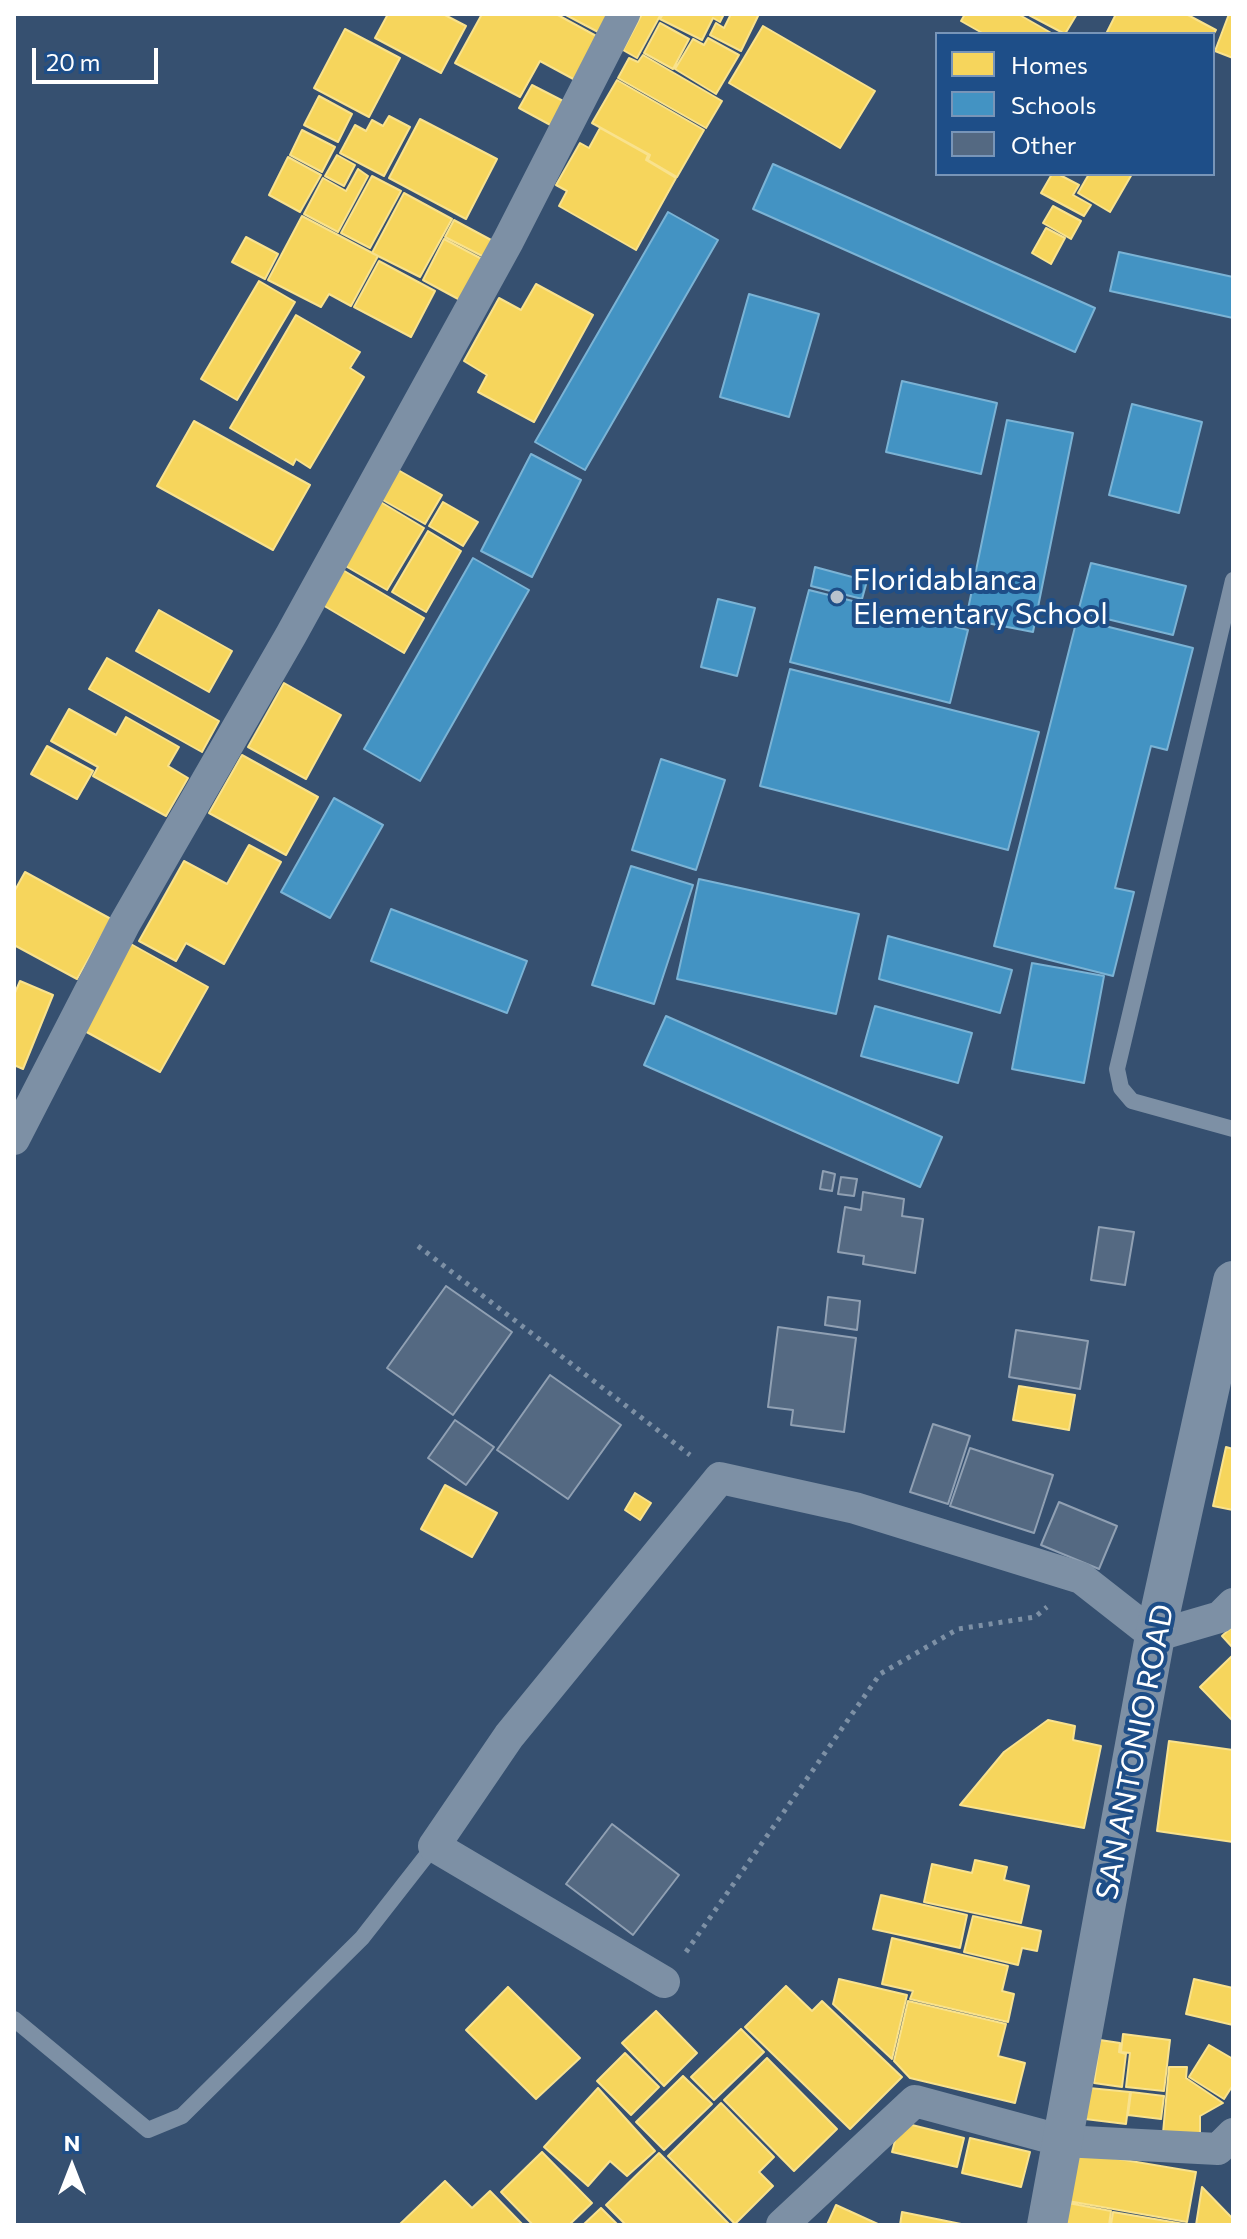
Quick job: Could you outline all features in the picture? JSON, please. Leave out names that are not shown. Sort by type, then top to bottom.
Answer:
[{"type":"street","points":[[14,1139],[125,923],[291,635],[508,241],[624,14]]},
{"type":"street","name":"SAN ANTONIO ROAD","points":[[1047,2225],[1155,1636],[1233,1281]]},
{"type":"street","points":[[664,1982],[434,1846],[509,1736],[720,1478],[855,1508],[1081,1578],[1155,1636],[1220,1617],[1233,1604]]},
{"type":"street","points":[[782,2225],[915,2101],[1063,2141],[1218,2149],[1233,2134]]},
{"type":"lane","points":[[1233,580],[1117,1069],[1121,1088],[1132,1101],[1233,1129]]},
{"type":"lane","points":[[14,2019],[148,2130],[182,2116],[350,1950],[434,1846]]},
{"type":"path","points":[[418,1246],[720,1478]]},
{"type":"path","points":[[664,1982],[880,1674],[958,1629],[1035,1617],[1081,1578]]},
{"type":"building: Homes","points":[[388,14],[443,14],[466,26],[441,73],[375,38]]},
{"type":"building: Homes","points":[[482,14],[556,14],[600,38],[577,81],[540,61],[520,97],[455,63]]},
{"type":"building: Homes","points":[[564,14],[610,14],[600,33]]},
{"type":"building: Homes","points":[[642,14],[661,14],[637,58],[623,50]]},
{"type":"building: Homes","points":[[663,14],[724,14],[720,22],[713,18],[702,40],[660,19]]},
{"type":"building: Homes","points":[[731,14],[759,14],[741,51],[710,35],[716,23],[724,28]]},
{"type":"building: Homes","points":[[965,14],[1018,14],[1050,32],[980,32],[961,21]]},
{"type":"building: Homes","points":[[1027,14],[1077,14],[1066,32]]},
{"type":"building: Homes","points":[[1116,14],[1186,14],[1216,30],[1215,32],[1107,32]]},
{"type":"building: Homes","points":[[1229,14],[1233,14],[1233,58],[1215,51]]},
{"type":"building: Homes","points":[[660,23],[689,39],[673,69],[644,53]]},
{"type":"building: Homes","points":[[763,26],[875,91],[840,148],[729,83]]},
{"type":"building: Homes","points":[[345,29],[400,58],[369,117],[314,88]]},
{"type":"building: Homes","points":[[708,38],[739,55],[716,94],[675,69],[693,39],[704,45]]},
{"type":"building: Homes","points":[[643,55],[722,101],[706,128],[618,78],[629,58],[638,62]]},
{"type":"building: Homes","points":[[617,80],[704,130],[677,177],[648,160],[650,155],[592,123]]},
{"type":"building: Homes","points":[[532,85],[569,104],[556,128],[519,108]]},
{"type":"building: Homes","points":[[319,96],[352,114],[338,142],[304,125]]},
{"type":"building: Homes","points":[[389,116],[410,127],[384,176],[340,153],[355,125],[366,131],[372,120],[383,126]]},
{"type":"building: Homes","points":[[420,119],[497,159],[466,219],[389,178]]},
{"type":"building: Homes","points":[[600,128],[648,155],[646,160],[676,178],[636,250],[559,206],[567,191],[556,185],[580,143],[589,148]]},
{"type":"building: Homes","points":[[302,130],[335,147],[322,172],[290,155]]},
{"type":"building: Homes","points":[[337,155],[355,165],[344,186],[325,176]]},
{"type":"building: Homes","points":[[288,157],[321,175],[300,212],[269,195]]},
{"type":"building: Homes","points":[[358,169],[368,176],[338,232],[304,214],[323,178],[346,191]]},
{"type":"building: Homes","points":[[372,176],[401,191],[370,248],[341,233]]},
{"type":"building: Homes","points":[[1051,176],[1062,176],[1079,185],[1073,195],[1091,205],[1084,216],[1041,193]]},
{"type":"building: Homes","points":[[1088,176],[1131,176],[1110,212],[1078,193]]},
{"type":"building: Homes","points":[[404,193],[452,219],[420,277],[372,253]]},
{"type":"building: Homes","points":[[1053,206],[1081,221],[1071,239],[1043,223]]},
{"type":"building: Homes","points":[[302,216],[378,256],[351,306],[329,294],[321,307],[268,280]]},
{"type":"building: Homes","points":[[454,220],[493,241],[484,257],[445,237]]},
{"type":"building: Homes","points":[[1046,228],[1065,238],[1051,264],[1032,253]]},
{"type":"building: Homes","points":[[246,237],[278,254],[265,279],[232,262]]},
{"type":"building: Homes","points":[[444,239],[482,259],[460,300],[423,280]]},
{"type":"building: Homes","points":[[379,261],[435,291],[411,337],[354,307]]},
{"type":"building: Homes","points":[[259,281],[295,302],[237,400],[201,379]]},
{"type":"building: Homes","points":[[536,284],[593,315],[534,422],[478,392],[487,375],[464,361],[499,298],[521,310]]},
{"type":"building: Homes","points":[[296,315],[360,352],[350,368],[364,377],[310,468],[296,459],[293,465],[230,428]]},
{"type":"building: Homes","points":[[194,421],[310,485],[273,550],[157,486]]},
{"type":"building: Homes","points":[[398,470],[442,495],[425,524],[381,499]]},
{"type":"building: Homes","points":[[379,501],[424,528],[387,590],[342,564]]},
{"type":"building: Homes","points":[[443,502],[478,522],[463,546],[429,526]]},
{"type":"building: Homes","points":[[428,531],[461,551],[426,612],[392,592]]},
{"type":"building: Homes","points":[[341,569],[424,618],[404,653],[321,604]]},
{"type":"building: Homes","points":[[159,610],[232,651],[209,692],[136,651]]},
{"type":"building: Homes","points":[[107,658],[219,721],[202,752],[89,689]]},
{"type":"building: Homes","points":[[284,683],[341,715],[306,779],[248,747]]},
{"type":"building: Homes","points":[[69,709],[116,735],[126,717],[179,747],[168,766],[188,778],[166,816],[93,776],[98,767],[51,741]]},
{"type":"building: Homes","points":[[47,746],[93,771],[77,799],[31,774]]},
{"type":"building: Homes","points":[[242,755],[318,797],[286,855],[209,813]]},
{"type":"building: Homes","points":[[249,845],[281,862],[224,964],[186,943],[176,961],[139,941],[184,861],[227,884]]},
{"type":"building: Homes","points":[[25,872],[111,919],[77,979],[14,945],[14,892]]},
{"type":"building: Homes","points":[[129,943],[208,987],[160,1072],[81,1029]]},
{"type":"building: Homes","points":[[20,981],[53,995],[23,1069],[14,1065],[14,995]]},
{"type":"building: Homes","points":[[1019,1386],[1075,1395],[1069,1430],[1013,1420]]},
{"type":"building: Homes","points":[[1226,1447],[1233,1449],[1233,1510],[1213,1506]]},
{"type":"building: Homes","points":[[445,1485],[497,1513],[472,1557],[421,1529]]},
{"type":"building: Homes","points":[[635,1493],[651,1503],[640,1520],[625,1510]]},
{"type":"building: Homes","points":[[1233,1626],[1233,1648],[1222,1636]]},
{"type":"building: Homes","points":[[1233,1655],[1233,1721],[1200,1687]]},
{"type":"building: Homes","points":[[1048,1720],[1075,1726],[1073,1740],[1101,1746],[1084,1828],[960,1805],[1004,1752]]},
{"type":"building: Homes","points":[[1169,1741],[1233,1750],[1233,1842],[1157,1831]]},
{"type":"building: Homes","points":[[975,1860],[1007,1867],[1004,1880],[1029,1886],[1021,1923],[924,1902],[932,1864],[972,1873]]},
{"type":"building: Homes","points":[[881,1895],[967,1915],[960,1948],[873,1929]]},
{"type":"building: Homes","points":[[973,1916],[1041,1931],[1037,1951],[1022,1948],[1018,1965],[964,1952]]},
{"type":"building: Homes","points":[[892,1938],[1008,1966],[1002,1991],[1014,1994],[1008,2022],[910,1999],[913,1991],[882,1984]]},
{"type":"building: Homes","points":[[839,1979],[907,1995],[892,2059],[833,2004]]},
{"type":"building: Homes","points":[[1194,1979],[1233,1988],[1233,2025],[1186,2014]]},
{"type":"building: Homes","points":[[786,1986],[812,2011],[822,2001],[902,2077],[850,2129],[745,2027]]},
{"type":"building: Homes","points":[[508,1987],[580,2058],[536,2099],[466,2030]]},
{"type":"building: Homes","points":[[908,2001],[1006,2024],[998,2056],[1025,2063],[1015,2103],[910,2078],[894,2061]]},
{"type":"building: Homes","points":[[656,2011],[697,2053],[664,2086],[622,2043]]},
{"type":"building: Homes","points":[[741,2029],[764,2052],[714,2100],[691,2077]]},
{"type":"building: Homes","points":[[1123,2034],[1170,2040],[1164,2091],[1126,2087],[1130,2053],[1121,2052]]},
{"type":"building: Homes","points":[[1100,2040],[1120,2043],[1119,2052],[1126,2054],[1122,2087],[1094,2083]]},
{"type":"building: Homes","points":[[1209,2045],[1233,2059],[1233,2085],[1224,2099],[1189,2077]]},
{"type":"building: Homes","points":[[625,2053],[659,2087],[631,2115],[597,2081]]},
{"type":"building: Homes","points":[[767,2058],[837,2129],[794,2171],[724,2100]]},
{"type":"building: Homes","points":[[1169,2067],[1187,2067],[1186,2078],[1223,2103],[1200,2116],[1200,2133],[1163,2133]]},
{"type":"building: Homes","points":[[683,2076],[712,2104],[664,2150],[636,2122]]},
{"type":"building: Homes","points":[[598,2088],[655,2151],[627,2176],[610,2161],[588,2186],[544,2147]]},
{"type":"building: Homes","points":[[1089,2088],[1130,2092],[1126,2124],[1085,2119]]},
{"type":"building: Homes","points":[[1131,2092],[1164,2096],[1161,2119],[1128,2115]]},
{"type":"building: Homes","points":[[721,2103],[774,2157],[759,2172],[773,2186],[735,2224],[668,2156]]},
{"type":"building: Homes","points":[[900,2122],[964,2138],[957,2167],[892,2152]]},
{"type":"building: Homes","points":[[970,2138],[1030,2152],[1021,2187],[962,2173]]},
{"type":"building: Homes","points":[[542,2152],[592,2203],[569,2225],[533,2225],[501,2192]]},
{"type":"building: Homes","points":[[1077,2152],[1196,2172],[1187,2222],[1068,2201]]},
{"type":"building: Homes","points":[[659,2153],[730,2225],[626,2225],[606,2205]]},
{"type":"building: Homes","points":[[445,2181],[472,2208],[490,2191],[523,2225],[399,2225]]},
{"type":"building: Homes","points":[[1202,2187],[1233,2219],[1233,2225],[1196,2225]]},
{"type":"building: Homes","points":[[1068,2203],[1111,2211],[1109,2225],[1064,2225]]},
{"type":"building: Homes","points":[[836,2205],[880,2225],[827,2225]]},
{"type":"building: Homes","points":[[601,2208],[618,2225],[583,2225]]},
{"type":"building: Homes","points":[[902,2212],[966,2225],[900,2225]]},
{"type":"building: Homes","points":[[1113,2212],[1184,2224],[1111,2225]]},
{"type":"building: Schools","points":[[773,164],[1095,308],[1075,352],[753,209]]},
{"type":"building: Schools","points":[[668,212],[718,240],[585,470],[535,442]]},
{"type":"building: Schools","points":[[1119,252],[1233,277],[1233,318],[1110,291]]},
{"type":"building: Schools","points":[[749,294],[819,314],[789,417],[720,397]]},
{"type":"building: Schools","points":[[902,381],[997,403],[981,474],[886,452]]},
{"type":"building: Schools","points":[[1132,404],[1202,422],[1179,513],[1109,495]]},
{"type":"building: Schools","points":[[1007,420],[1073,433],[1033,632],[966,619]]},
{"type":"building: Schools","points":[[531,454],[581,480],[532,577],[481,551]]},
{"type":"building: Schools","points":[[473,558],[529,590],[420,781],[364,749]]},
{"type":"building: Schools","points":[[1091,563],[1186,586],[1173,635],[1078,612]]},
{"type":"building: Schools","points":[[815,567],[867,581],[862,599],[811,586]]},
{"type":"building: Schools","points":[[809,590],[968,630],[950,703],[790,662]]},
{"type":"building: Schools","points":[[718,599],[755,608],[737,676],[701,667]]},
{"type":"building: Schools","points":[[1077,619],[1193,648],[1167,750],[1151,746],[1115,888],[1134,892],[1113,976],[994,946]]},
{"type":"building: Schools","points":[[790,669],[1039,732],[1008,850],[760,786]]},
{"type":"building: Schools","points":[[661,759],[725,780],[696,870],[632,850]]},
{"type":"building: Schools","points":[[334,798],[383,825],[330,918],[281,892]]},
{"type":"building: Schools","points":[[631,866],[693,885],[654,1004],[592,985]]},
{"type":"building: Schools","points":[[699,879],[859,914],[836,1014],[677,979]]},
{"type":"building: Schools","points":[[391,909],[527,961],[507,1013],[371,961]]},
{"type":"building: Schools","points":[[888,936],[1012,970],[1000,1013],[879,979]]},
{"type":"building: Schools","points":[[1032,963],[1104,976],[1084,1083],[1012,1069]]},
{"type":"building: Schools","points":[[875,1006],[972,1033],[958,1083],[861,1056]]},
{"type":"building: Schools","points":[[666,1016],[942,1137],[920,1187],[644,1065]]},
{"type":"building: Other","points":[[823,1171],[835,1174],[832,1191],[820,1189]]},
{"type":"building: Other","points":[[841,1177],[857,1179],[854,1196],[838,1194]]},
{"type":"building: Other","points":[[863,1192],[904,1199],[902,1216],[923,1219],[915,1273],[863,1264],[864,1256],[838,1252],[845,1207],[861,1210]]},
{"type":"building: Other","points":[[1099,1227],[1134,1232],[1125,1285],[1091,1280]]},
{"type":"building: Other","points":[[446,1286],[512,1332],[453,1415],[387,1368]]},
{"type":"building: Other","points":[[828,1297],[860,1301],[857,1330],[825,1325]]},
{"type":"building: Other","points":[[778,1327],[856,1338],[844,1432],[791,1425],[793,1410],[768,1407]]},
{"type":"building: Other","points":[[1016,1330],[1088,1341],[1080,1389],[1009,1377]]},
{"type":"building: Other","points":[[550,1375],[621,1425],[568,1499],[497,1450]]},
{"type":"building: Other","points":[[455,1420],[494,1447],[466,1485],[428,1458]]},
{"type":"building: Other","points":[[933,1424],[970,1436],[948,1504],[910,1492]]},
{"type":"building: Other","points":[[970,1448],[1053,1475],[1034,1533],[950,1506]]},
{"type":"building: Other","points":[[1059,1502],[1117,1526],[1099,1569],[1041,1545]]},
{"type":"building: Other","points":[[612,1824],[679,1875],[633,1935],[566,1884]]},
{"type":"place","name":"Floridablanca Elementary School","points":[[837,597]]}]
